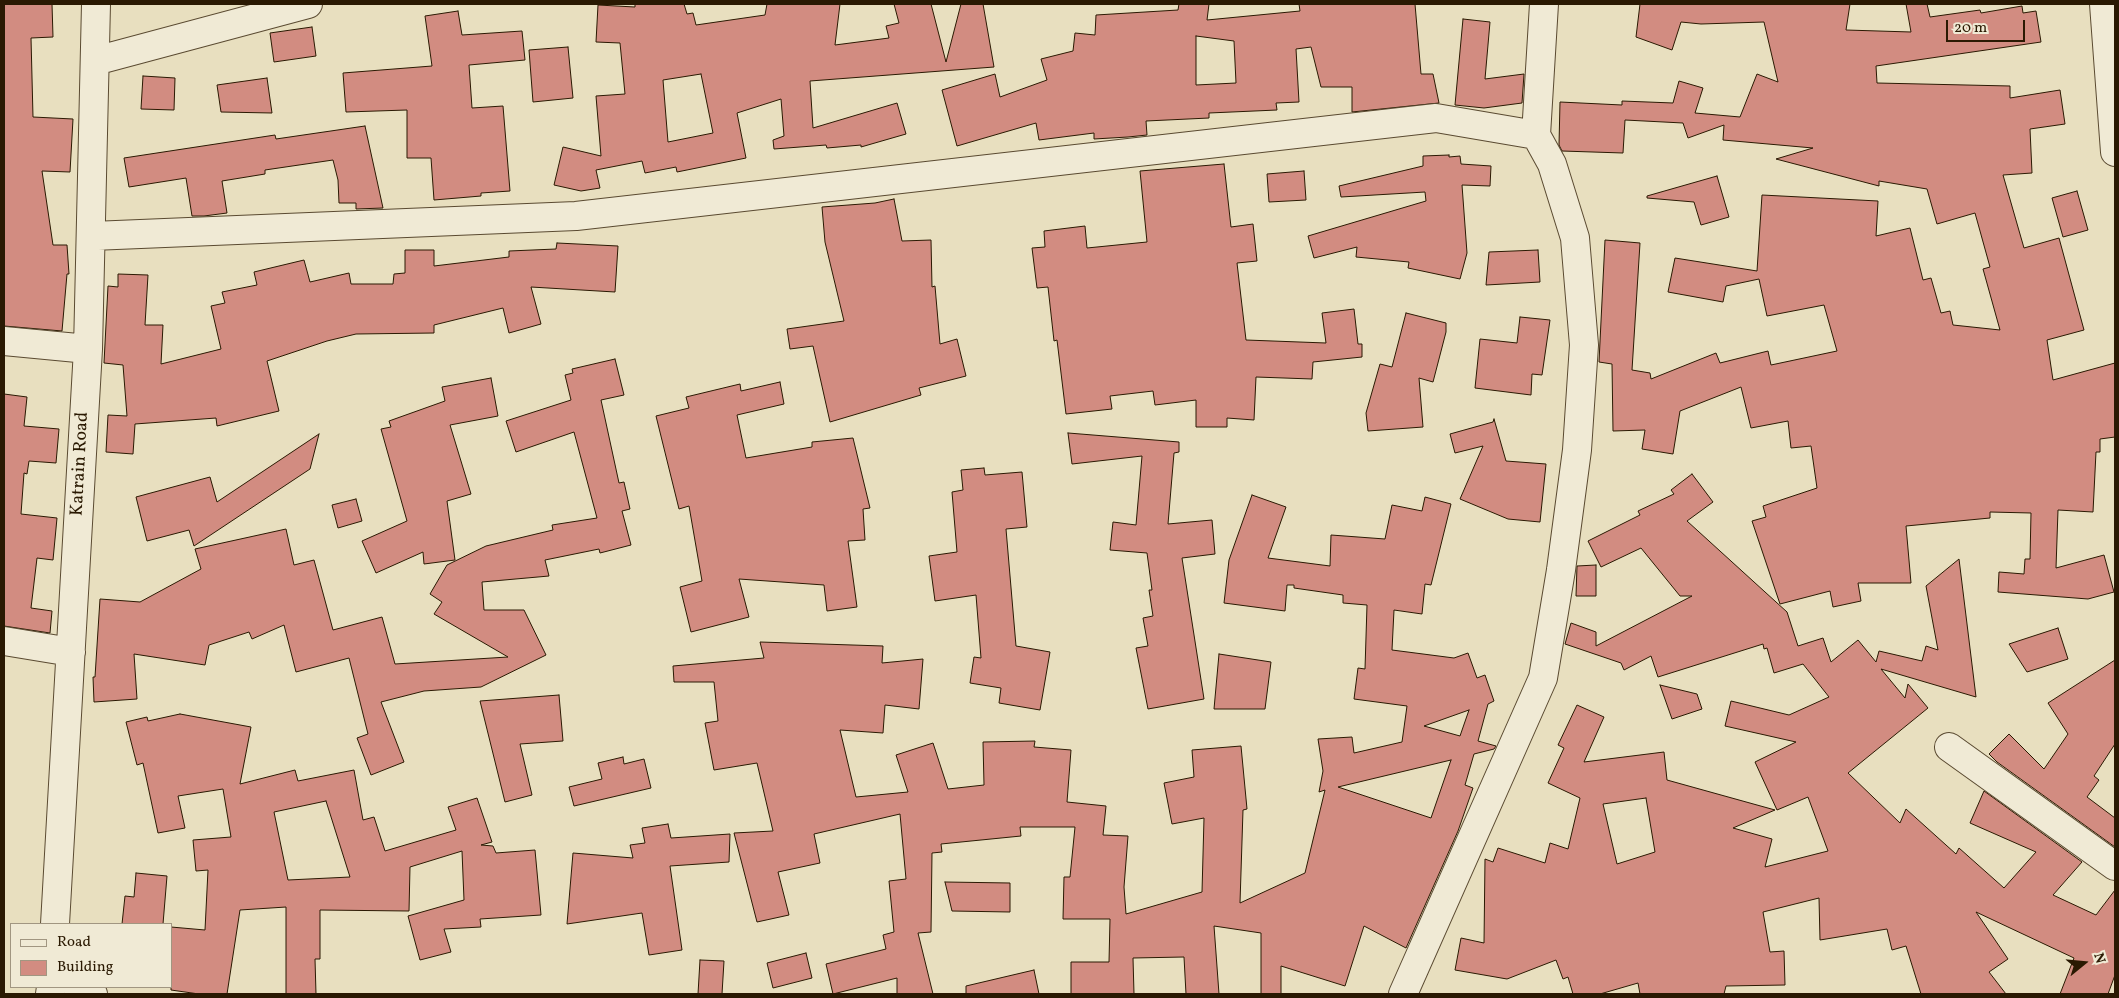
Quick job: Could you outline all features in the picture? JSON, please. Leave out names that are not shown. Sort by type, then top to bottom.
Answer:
[{"type":"street","name":"Katrain Road","points":[[55,923],[88,349],[96,4]]},
{"type":"street","points":[[95,61],[308,4]]},
{"type":"street","points":[[1403,994],[1544,678],[1561,570],[1577,450],[1584,345],[1575,238],[1552,164],[1536,135],[1544,4]]},
{"type":"street","points":[[2104,4],[2115,152]]},
{"type":"street","points":[[92,236],[576,216],[1436,118],[1536,135]]},
{"type":"street","points":[[4,341],[88,349]]},
{"type":"street","points":[[4,641],[71,652]]},
{"type":"street","points":[[1949,747],[2115,866]]},
{"type":"street","points":[[79,988],[93,994]]},
{"type":"building","points":[[4,4],[52,4],[53,37],[31,38],[33,117],[73,119],[70,172],[42,171],[53,245],[67,245],[69,274],[67,274],[62,331],[4,326]]},
{"type":"building","points":[[635,4],[684,4],[687,14],[693,13],[696,25],[765,15],[767,4],[840,4],[835,45],[889,38],[886,26],[899,23],[894,4],[931,4],[946,62],[961,4],[983,4],[994,67],[810,81],[813,128],[897,103],[906,134],[861,147],[861,145],[827,148],[826,145],[774,149],[773,140],[784,136],[781,99],[737,113],[746,158],[677,172],[676,167],[645,173],[642,161],[596,170],[600,188],[581,191],[554,185],[563,147],[601,156],[596,96],[625,94],[620,43],[596,42],[598,5],[635,7]],"holes":[[[701,74],[713,133],[668,142],[663,80]]]},
{"type":"building","points":[[1179,4],[1209,4],[1207,20],[1300,11],[1299,4],[1415,4],[1421,74],[1433,74],[1439,103],[1352,112],[1352,87],[1321,87],[1311,47],[1296,49],[1299,102],[1276,103],[1277,110],[1209,113],[1209,118],[1146,121],[1147,135],[1094,139],[1094,133],[1039,140],[1036,123],[957,146],[942,90],[995,74],[1000,97],[1047,80],[1041,59],[1073,51],[1075,33],[1095,35],[1096,15],[1178,10]],"holes":[[[1196,36],[1234,41],[1236,83],[1196,85]]]},
{"type":"building","points":[[1640,4],[1850,4],[1846,30],[1911,32],[1906,4],[1927,4],[1930,17],[1980,10],[1981,13],[2022,6],[2023,13],[2036,11],[2041,42],[1876,66],[1877,83],[2010,86],[2010,98],[2060,90],[2065,124],[2030,129],[2032,173],[2003,175],[2024,248],[2059,238],[2084,330],[2047,340],[2053,380],[2115,363],[2115,437],[2100,439],[2100,452],[2096,452],[2093,512],[2058,510],[2056,568],[2104,555],[2114,592],[2088,599],[1998,592],[1999,572],[2024,574],[2025,559],[2030,559],[2031,513],[1990,512],[1990,518],[1906,526],[1911,583],[1858,583],[1861,601],[1833,607],[1830,591],[1780,604],[1752,521],[1766,517],[1763,506],[1817,488],[1811,446],[1791,448],[1788,421],[1751,428],[1741,387],[1680,411],[1673,454],[1642,449],[1645,430],[1613,431],[1612,364],[1599,362],[1605,240],[1640,243],[1632,370],[1650,373],[1651,379],[1716,353],[1720,363],[1768,351],[1771,365],[1837,351],[1824,305],[1767,316],[1759,279],[1726,286],[1723,302],[1668,292],[1675,258],[1757,271],[1762,195],[1878,201],[1876,236],[1910,228],[1923,280],[1931,278],[1941,313],[1950,311],[1953,325],[2000,330],[1983,269],[1990,267],[1975,213],[1937,224],[1927,189],[1879,181],[1879,186],[1776,159],[1813,148],[1723,140],[1724,125],[1688,138],[1683,123],[1625,120],[1623,153],[1562,151],[1559,145],[1560,102],[1622,105],[1622,101],[1673,103],[1679,81],[1703,88],[1695,113],[1740,117],[1757,74],[1778,82],[1764,22],[1701,24],[1681,22],[1672,50],[1636,37]]},
{"type":"building","points":[[458,11],[462,35],[522,31],[525,60],[469,65],[472,108],[503,106],[510,191],[481,193],[481,196],[434,200],[431,158],[407,158],[407,110],[346,112],[343,73],[432,66],[425,16]]},
{"type":"building","points":[[1463,19],[1490,22],[1485,79],[1524,74],[1522,103],[1484,108],[1455,105]]},
{"type":"building","points":[[312,27],[316,56],[274,62],[270,33]]},
{"type":"building","points":[[568,47],[573,98],[533,102],[529,50]]},
{"type":"building","points":[[143,76],[175,78],[174,110],[141,109]]},
{"type":"building","points":[[267,78],[272,113],[221,112],[217,85]]},
{"type":"building","points":[[365,126],[383,208],[356,209],[356,203],[339,203],[338,180],[333,160],[265,170],[265,174],[222,181],[227,213],[192,216],[186,178],[129,187],[124,158],[275,135],[276,139]]},
{"type":"building","points":[[1449,155],[1449,157],[1460,156],[1461,164],[1491,166],[1490,186],[1462,185],[1467,253],[1460,279],[1408,268],[1409,262],[1356,257],[1357,247],[1314,258],[1308,236],[1426,201],[1425,192],[1341,197],[1339,186],[1423,166],[1423,156]]},
{"type":"building","points":[[1224,164],[1231,227],[1253,224],[1257,261],[1237,263],[1246,340],[1326,343],[1322,313],[1354,309],[1358,344],[1362,344],[1362,357],[1313,362],[1312,379],[1256,377],[1254,420],[1227,418],[1227,427],[1196,427],[1196,400],[1155,405],[1153,391],[1110,396],[1112,409],[1066,414],[1057,340],[1054,341],[1048,287],[1037,288],[1032,248],[1045,247],[1044,231],[1085,226],[1087,248],[1147,242],[1140,171]]},
{"type":"building","points":[[1304,171],[1306,200],[1269,202],[1267,174]]},
{"type":"building","points":[[1717,176],[1729,217],[1701,225],[1694,202],[1647,198],[1647,196]]},
{"type":"building","points":[[2077,191],[2088,230],[2063,237],[2052,198]]},
{"type":"building","points":[[894,199],[902,241],[931,240],[932,287],[935,286],[940,344],[957,339],[966,376],[919,388],[921,395],[830,422],[813,346],[790,349],[787,329],[844,321],[825,242],[822,207],[875,203]]},
{"type":"building","points":[[557,243],[618,246],[615,292],[531,287],[541,324],[509,333],[503,308],[434,325],[434,333],[356,334],[327,341],[267,361],[279,411],[217,426],[216,418],[135,424],[133,454],[106,452],[108,415],[127,416],[123,365],[104,363],[108,286],[118,287],[118,274],[148,275],[145,325],[163,325],[161,364],[221,349],[211,306],[225,303],[222,292],[257,285],[254,272],[304,260],[310,282],[349,273],[351,284],[393,284],[394,274],[405,273],[405,250],[434,250],[434,266],[509,257],[509,251],[556,249]]},
{"type":"building","points":[[1538,250],[1540,282],[1486,285],[1489,252]]},
{"type":"building","points":[[1406,313],[1446,323],[1446,332],[1433,382],[1419,378],[1423,427],[1368,431],[1366,413],[1380,364],[1392,367]]},
{"type":"building","points":[[1520,317],[1550,320],[1542,375],[1532,374],[1531,395],[1475,388],[1480,339],[1517,343]]},
{"type":"building","points":[[615,359],[624,395],[601,400],[619,483],[624,482],[630,509],[622,511],[631,545],[600,553],[599,549],[545,560],[549,576],[482,582],[484,610],[524,610],[546,655],[481,687],[424,691],[381,702],[404,762],[371,775],[357,738],[368,734],[349,658],[296,672],[284,625],[252,639],[249,632],[209,645],[205,665],[134,654],[137,699],[94,702],[93,677],[95,677],[100,599],[140,602],[201,569],[195,549],[286,529],[294,565],[314,560],[333,630],[382,617],[395,664],[508,657],[434,614],[442,602],[430,594],[447,565],[486,546],[553,530],[552,525],[597,518],[574,432],[516,452],[506,421],[571,400],[565,375],[573,373],[572,369]]},
{"type":"building","points":[[491,378],[498,416],[450,425],[471,494],[447,501],[455,560],[424,564],[423,552],[376,573],[362,541],[407,521],[381,429],[391,427],[389,421],[445,401],[442,387]]},
{"type":"building","points":[[780,382],[784,404],[737,415],[746,458],[812,447],[812,442],[853,438],[870,508],[863,509],[865,540],[848,541],[857,607],[827,611],[824,585],[739,579],[749,617],[691,632],[680,587],[702,581],[689,506],[679,509],[656,416],[689,408],[686,397],[740,384],[741,391]]},
{"type":"building","points":[[4,394],[27,397],[24,426],[59,429],[56,463],[29,461],[27,474],[24,473],[21,514],[57,518],[53,560],[37,558],[31,608],[52,611],[50,633],[4,626]]},
{"type":"building","points":[[1494,419],[1506,461],[1546,464],[1540,522],[1508,519],[1460,499],[1483,446],[1455,453],[1450,434],[1493,422]]},
{"type":"building","points":[[1068,433],[1179,442],[1179,452],[1174,453],[1168,524],[1212,520],[1215,554],[1182,558],[1204,699],[1148,709],[1136,648],[1148,646],[1143,618],[1153,616],[1149,590],[1152,590],[1147,553],[1110,550],[1113,522],[1136,525],[1142,456],[1072,464]]},
{"type":"building","points":[[319,434],[310,469],[194,546],[189,530],[147,541],[136,497],[210,477],[217,502]]},
{"type":"building","points":[[984,468],[985,475],[1022,472],[1027,527],[1006,529],[1016,646],[1050,652],[1040,710],[999,703],[1001,688],[970,683],[974,657],[981,658],[976,595],[935,601],[929,556],[957,552],[952,492],[963,490],[961,470]]},
{"type":"building","points":[[1692,474],[1713,502],[1687,521],[1787,612],[1798,646],[1823,638],[1831,662],[1858,640],[1876,662],[1879,651],[1922,661],[1926,646],[1938,650],[1926,586],[1959,559],[1976,697],[1881,669],[1905,698],[1908,684],[1928,708],[1848,773],[1900,823],[1906,809],[1956,854],[1959,848],[2004,888],[2036,852],[1970,823],[1984,791],[2082,862],[2053,895],[2096,915],[2115,890],[2115,975],[2108,994],[2060,994],[2074,958],[1976,912],[2008,959],[1989,972],[2006,994],[1921,994],[1906,946],[1892,950],[1887,929],[1820,940],[1819,898],[1763,912],[1770,952],[1784,951],[1785,985],[1726,986],[1724,994],[1640,994],[1638,983],[1600,994],[1573,994],[1568,977],[1563,979],[1556,960],[1507,979],[1455,970],[1461,938],[1484,943],[1485,859],[1493,862],[1498,848],[1545,863],[1550,843],[1568,849],[1580,798],[1548,783],[1564,748],[1558,745],[1577,705],[1604,717],[1584,762],[1664,752],[1667,780],[1775,810],[1733,828],[1772,839],[1765,867],[1828,851],[1808,797],[1777,810],[1755,762],[1796,742],[1725,726],[1731,701],[1789,715],[1829,697],[1803,664],[1774,673],[1767,648],[1764,649],[1763,644],[1658,677],[1651,656],[1624,670],[1621,663],[1565,644],[1571,623],[1596,632],[1596,646],[1692,596],[1680,596],[1641,548],[1601,567],[1588,541],[1640,515],[1638,511],[1674,494],[1671,490]],"holes":[[[1646,798],[1655,852],[1617,864],[1603,804]]]},
{"type":"building","points":[[1252,495],[1286,507],[1268,558],[1330,566],[1331,535],[1385,539],[1392,505],[1422,511],[1425,497],[1451,504],[1431,585],[1425,584],[1422,614],[1394,610],[1392,650],[1454,658],[1468,653],[1477,678],[1485,675],[1494,701],[1488,704],[1478,741],[1496,746],[1494,749],[1474,754],[1465,785],[1473,788],[1458,831],[1406,948],[1364,926],[1345,986],[1281,966],[1281,994],[1261,994],[1261,933],[1214,926],[1219,994],[1186,994],[1184,957],[1133,958],[1134,994],[1071,994],[1071,962],[1109,962],[1110,919],[1063,919],[1064,877],[1070,877],[1075,827],[1020,827],[1021,836],[941,844],[942,852],[932,853],[931,932],[918,933],[933,994],[897,994],[897,978],[833,994],[826,964],[886,949],[883,935],[894,932],[889,881],[906,879],[900,814],[814,834],[820,863],[778,872],[789,915],[757,922],[734,833],[773,831],[757,763],[714,770],[705,723],[718,721],[714,682],[674,682],[673,666],[764,658],[760,642],[883,646],[882,663],[923,659],[919,709],[885,705],[883,733],[840,730],[856,797],[908,792],[896,755],[933,743],[948,789],[984,785],[983,742],[1035,741],[1034,747],[1071,750],[1067,802],[1106,806],[1103,835],[1128,836],[1124,887],[1126,914],[1202,892],[1204,818],[1172,824],[1164,783],[1194,777],[1192,750],[1241,746],[1247,809],[1243,810],[1240,903],[1305,873],[1325,790],[1319,792],[1323,771],[1318,739],[1352,737],[1354,753],[1402,742],[1407,706],[1354,699],[1358,668],[1365,669],[1367,605],[1343,603],[1343,595],[1294,588],[1294,585],[1287,585],[1285,611],[1224,603],[1229,560]],"holes":[[[1469,710],[1460,736],[1424,726]],[[1451,760],[1431,818],[1338,787]]]},
{"type":"building","points":[[356,499],[362,521],[338,528],[332,505]]},
{"type":"building","points":[[1596,565],[1596,596],[1576,596],[1577,566]]},
{"type":"building","points":[[2058,628],[2068,659],[2027,672],[2009,644]]},
{"type":"building","points":[[1219,654],[1271,662],[1265,709],[1214,709]]},
{"type":"building","points":[[2115,660],[2115,744],[2094,776],[2099,780],[2087,797],[2115,818],[2115,847],[1997,762],[1989,754],[2009,734],[2044,769],[2068,734],[2048,703]]},
{"type":"building","points":[[1660,685],[1697,694],[1702,709],[1672,719]]},
{"type":"building","points":[[559,695],[563,741],[520,744],[532,795],[505,802],[480,701]]},
{"type":"building","points":[[180,714],[251,727],[240,784],[295,770],[298,781],[354,770],[363,820],[374,817],[385,851],[456,830],[448,807],[477,798],[492,842],[481,845],[493,846],[496,853],[535,850],[541,915],[480,919],[481,927],[444,929],[451,952],[420,960],[408,916],[464,900],[462,851],[410,867],[409,911],[320,910],[320,959],[315,959],[316,994],[286,994],[286,907],[240,910],[227,994],[199,994],[171,990],[172,927],[205,930],[208,870],[196,871],[193,840],[231,837],[223,789],[178,796],[185,828],[158,833],[143,763],[137,765],[126,722],[147,717],[148,721]],"holes":[[[326,801],[350,877],[288,880],[274,812]]]},
{"type":"building","points":[[623,757],[624,764],[644,759],[651,788],[574,806],[569,787],[602,779],[598,763]]},
{"type":"building","points":[[668,824],[671,838],[730,834],[729,862],[670,866],[682,950],[649,955],[642,913],[567,924],[573,853],[633,858],[630,845],[645,843],[642,828]]},
{"type":"building","points":[[136,873],[167,876],[163,923],[122,923],[125,896],[134,897]]},
{"type":"building","points":[[945,882],[1010,883],[1010,912],[952,911]]},
{"type":"building","points":[[806,953],[812,978],[773,988],[767,963]]},
{"type":"building","points":[[700,960],[724,961],[722,994],[698,994]]},
{"type":"building","points":[[1034,970],[1039,994],[966,994],[966,986]]}]
